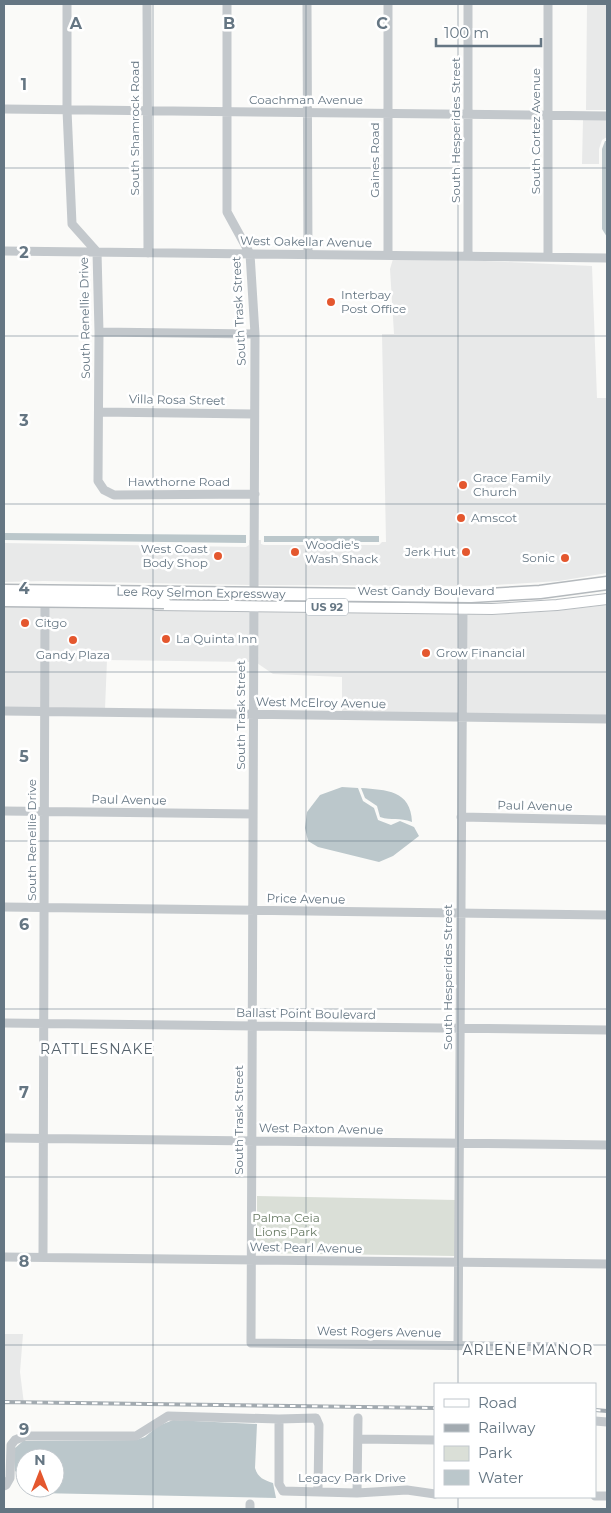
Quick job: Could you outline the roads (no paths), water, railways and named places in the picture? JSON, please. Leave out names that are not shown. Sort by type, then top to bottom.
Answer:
[{"type":"highway","name":"Lee Roy Selmon Expressway","points":[[4,591],[471,596],[540,592],[607,581]]},
{"type":"highway","name":"Lee Roy Selmon Expressway","points":[[8,602],[471,604],[607,592]]},
{"type":"main road","name":"West Gandy Boulevard","points":[[4,586],[500,591],[550,588],[607,581]]},
{"type":"main road","points":[[8,602],[43,592],[45,587]]},
{"type":"main road","points":[[45,604],[54,594],[62,591],[131,591],[142,588]]},
{"type":"main road","points":[[150,605],[165,600],[233,602],[245,600],[254,589]]},
{"type":"main road","points":[[254,607],[258,597],[268,593],[331,594],[338,590]]},
{"type":"main road","points":[[382,608],[410,602],[486,601],[494,599],[500,591]]},
{"type":"main road","points":[[512,608],[529,603],[607,592]]},
{"type":"main road","name":"West Gandy Boulevard","points":[[8,602],[462,609],[512,608],[607,599]]},
{"type":"street","name":"South Renellie Drive","points":[[67,4],[67,110],[72,224],[96,252],[99,332],[98,481],[104,490]]},
{"type":"street","name":"South Shamrock Road","points":[[147,4],[148,253]]},
{"type":"street","name":"South Trask Street","points":[[228,4],[227,212],[250,254],[254,334],[251,1343]]},
{"type":"street","points":[[307,4],[308,254]]},
{"type":"street","name":"Gaines Road","points":[[388,4],[388,255]]},
{"type":"street","name":"South Hesperides Street","points":[[468,4],[468,256]]},
{"type":"street","name":"South Cortez Avenue","points":[[548,4],[548,257]]},
{"type":"street","name":"Coachman Avenue","points":[[4,109],[607,116]]},
{"type":"street","name":"West Oakellar Avenue","points":[[4,251],[607,258]]},
{"type":"street","points":[[99,332],[254,334]]},
{"type":"street","name":"Villa Rosa Street","points":[[99,412],[254,414]]},
{"type":"street","name":"Hawthorne Road","points":[[104,490],[114,495],[255,494]]},
{"type":"street","name":"South Renellie Drive","points":[[43,1257],[45,604]]},
{"type":"street","name":"South Hesperides Street","points":[[458,1346],[462,609]]},
{"type":"street","name":"West McElroy Avenue","points":[[4,711],[607,719]]},
{"type":"street","name":"Paul Avenue","points":[[4,811],[253,814]]},
{"type":"street","name":"Paul Avenue","points":[[461,817],[607,820]]},
{"type":"street","name":"Price Avenue","points":[[4,907],[607,914]]},
{"type":"street","name":"Ballast Point Boulevard","points":[[4,1023],[607,1030]]},
{"type":"street","name":"West Paxton Avenue","points":[[4,1138],[607,1145]]},
{"type":"street","name":"West Pearl Avenue","points":[[4,1257],[607,1264]]},
{"type":"street","name":"West Rogers Avenue","points":[[251,1343],[567,1347]]},
{"type":"street","points":[[4,1486],[10,1478],[11,1445],[15,1440],[25,1436],[136,1436],[168,1416],[316,1418],[319,1425],[318,1491]]},
{"type":"street","points":[[357,1493],[358,1418]]},
{"type":"street","name":"Legacy Park Drive","points":[[279,1419],[279,1484],[283,1491],[357,1493],[407,1490],[434,1494]]},
{"type":"street","points":[[358,1439],[434,1440]]},
{"type":"water","points":[[605,141],[607,141],[607,237],[602,229],[602,149]]},
{"type":"water","points":[[4,533],[246,535],[246,543],[4,540]]},
{"type":"water","points":[[264,536],[379,536],[379,542],[264,542]]},
{"type":"water","points":[[342,787],[358,788],[363,801],[374,808],[378,820],[391,825],[400,821],[414,827],[419,836],[393,856],[379,862],[318,847],[308,841],[305,828],[307,812],[320,795]]},
{"type":"water","points":[[361,788],[388,791],[402,798],[411,811],[412,822],[380,817],[377,806],[365,798]]},
{"type":"water","points":[[173,1420],[257,1424],[255,1468],[262,1478],[273,1483],[276,1498],[65,1494],[65,1448],[15,1448],[23,1441],[136,1440],[145,1437],[158,1426]]},
{"type":"railway","points":[[4,1402],[434,1408]]},
{"type":"railway","points":[[596,1410],[607,1411]]},
{"type":"place","name":"Interbay Post Office","points":[[331,302]]},
{"type":"place","name":"Grace Family Church","points":[[463,485]]},
{"type":"place","name":"Amscot","points":[[461,518]]},
{"type":"place","name":"Woodie's Wash Shack","points":[[295,552]]},
{"type":"place","name":"Jerk Hut","points":[[466,552]]},
{"type":"place","name":"West Coast Body Shop","points":[[218,556]]},
{"type":"place","name":"Sonic","points":[[565,558]]},
{"type":"place","name":"Citgo","points":[[25,623]]},
{"type":"place","name":"La Quinta Inn","points":[[166,639]]},
{"type":"place","name":"Gandy Plaza","points":[[73,640]]},
{"type":"place","name":"Grow Financial","points":[[426,653]]},
{"type":"district","name":"RATTLESNAKE","points":[[97,1049]]},
{"type":"district","name":"ARLENE MANOR","points":[[528,1350]]},
{"type":"park label","name":"Palma Ceia Lions Park","points":[[286,1225]]}]
